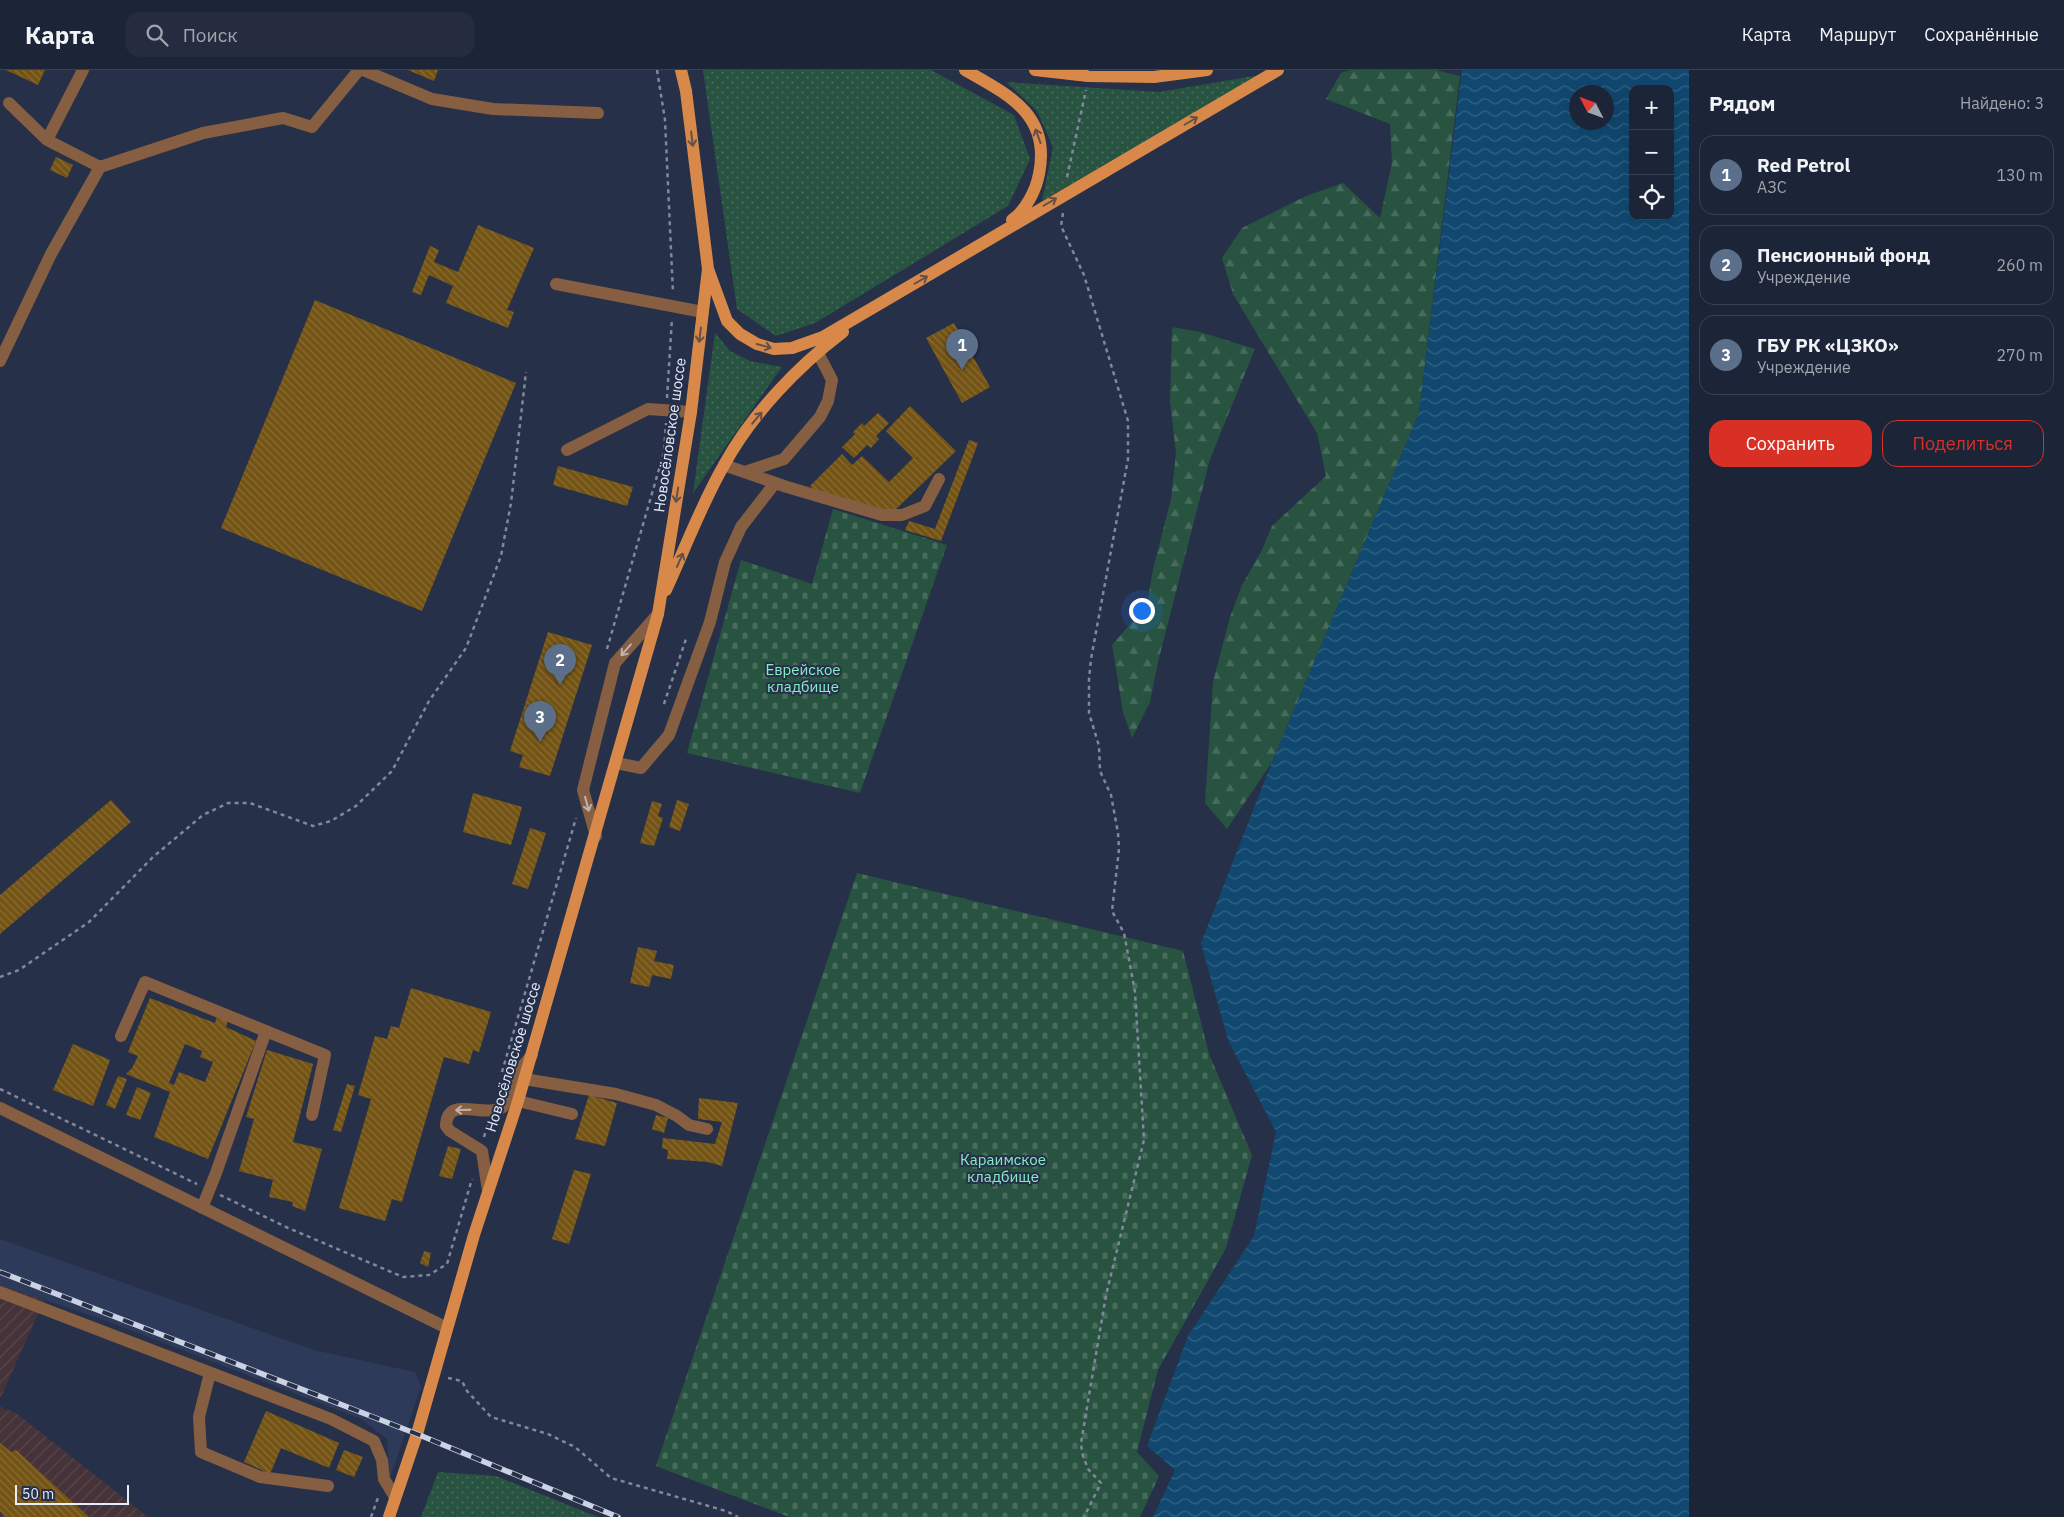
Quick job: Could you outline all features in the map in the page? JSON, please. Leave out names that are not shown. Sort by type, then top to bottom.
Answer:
[{"type":"main road","points":[[681,70],[686,91],[708,269],[727,320],[748,339],[774,349],[792,348],[823,337],[1278,70]]},
{"type":"main road","points":[[686,91],[688,70]]},
{"type":"main road","points":[[965,70],[1012,97],[1024,109],[1040,136],[1042,152],[1037,184],[1029,199],[1016,218],[979,247]]},
{"type":"main road","points":[[1036,70],[1088,76],[1154,77],[1207,70]]},
{"type":"main road","name":"Новосёловское шоссе","points":[[389,1517],[434,1374],[488,1191],[532,1055],[596,836],[659,609],[691,412],[708,269]]},
{"type":"main road","name":"Новосёловское шоссе","points":[[659,609],[724,465],[752,423],[785,385],[818,353],[879,305]]},
{"type":"street","points":[[48,140],[83,70]]},
{"type":"street","points":[[0,361],[51,254],[100,167],[203,133],[283,118],[312,127],[359,70]]},
{"type":"street","points":[[363,70],[432,99],[493,109],[598,113]]},
{"type":"street","points":[[9,102],[48,140],[100,167]]},
{"type":"street","points":[[556,284],[703,312]]},
{"type":"street","points":[[745,472],[784,459],[820,417],[828,401],[832,380],[818,353]]},
{"type":"street","points":[[567,450],[648,409],[691,412]]},
{"type":"street","points":[[724,465],[882,515],[902,515],[925,506],[939,479]]},
{"type":"street","points":[[616,763],[641,768],[669,735],[710,622],[725,562],[741,527],[776,483]]},
{"type":"street","points":[[596,836],[583,790],[615,663],[659,609]]},
{"type":"street","points":[[121,1036],[145,982],[325,1055],[312,1115]]},
{"type":"street","points":[[202,1208],[266,1031]]},
{"type":"street","points":[[488,1191],[480,1150],[450,1131],[446,1126],[446,1118],[451,1111],[461,1108],[491,1112],[503,1107],[520,1068],[532,1055]]},
{"type":"street","points":[[524,1079],[656,1105],[677,1116],[689,1126],[707,1129]]},
{"type":"street","points":[[518,1101],[572,1114]]},
{"type":"street","points":[[0,1108],[447,1328]]},
{"type":"street","points":[[0,1292],[331,1419],[374,1441],[382,1460],[384,1479],[395,1497]]},
{"type":"street","points":[[210,1373],[199,1417],[201,1452],[260,1477],[328,1486]]},
{"type":"path","points":[[606,653],[664,452],[674,282],[665,120],[657,70]]},
{"type":"path","points":[[1084,1517],[1101,1483],[1088,1469],[1082,1453],[1081,1443],[1106,1295],[1144,1140],[1135,992],[1124,933],[1112,911],[1119,849],[1118,833],[1111,795],[1100,771],[1099,746],[1089,713],[1088,679],[1128,459],[1128,421],[1084,275],[1061,226],[1065,194],[1088,76]]},
{"type":"path","points":[[0,977],[19,970],[89,922],[153,857],[202,815],[228,803],[250,803],[313,826],[332,821],[356,806],[392,771],[430,701],[466,648],[501,556],[511,503],[526,372]]},
{"type":"path","points":[[662,710],[686,639]]},
{"type":"path","points":[[502,1075],[577,814]]},
{"type":"path","points":[[0,1089],[286,1227],[403,1277],[429,1275],[447,1264],[472,1178]]},
{"type":"path","points":[[480,1150],[491,1112]]},
{"type":"path","points":[[434,1374],[462,1382],[467,1391],[491,1416],[548,1434],[575,1447],[611,1478],[726,1511],[738,1517]]},
{"type":"path","points":[[371,1517],[384,1479]]},
{"type":"shaded area","points":[[0,1239],[314,1350],[415,1372],[421,1387],[390,1478],[387,1439],[361,1419],[96,1317],[0,1285]]},
{"type":"shaded area","points":[[0,1285],[44,1300],[0,1399]]},
{"type":"shaded area","points":[[0,1407],[16,1413],[148,1517],[0,1517]]},
{"type":"green space","points":[[703,70],[931,70],[1014,115],[1030,159],[1008,206],[815,323],[776,336],[737,309]]},
{"type":"green space","points":[[1350,70],[1436,70],[1460,76],[1419,413],[1272,762],[1227,829],[1205,803],[1213,682],[1230,617],[1242,585],[1261,552],[1272,526],[1326,476],[1317,433],[1233,294],[1222,258],[1242,228],[1306,196],[1343,183],[1380,218],[1392,163],[1390,124],[1326,99],[1341,73]]},
{"type":"green space","points":[[1260,75],[1042,201],[1053,147],[1037,111],[1006,82],[1159,92]]},
{"type":"green space","points":[[1172,327],[1200,332],[1255,349],[1210,459],[1158,662],[1150,702],[1132,738],[1123,712],[1112,645],[1147,605],[1153,569],[1171,499],[1176,453],[1170,401]]},
{"type":"green space","points":[[715,333],[730,351],[750,361],[782,367],[693,493]]},
{"type":"green space","name":"Еврейское кладбище","points":[[833,509],[947,545],[860,793],[687,753],[741,560],[812,584]]},
{"type":"green space","name":"Караимское кладбище","points":[[857,873],[1183,951],[1209,1054],[1252,1155],[1226,1248],[1158,1370],[1137,1452],[1159,1476],[1140,1517],[789,1517],[656,1466]]},
{"type":"green space","points":[[438,1472],[496,1476],[598,1517],[421,1517]]},
{"type":"water","points":[[1462,70],[1689,70],[1689,1517],[1153,1517],[1175,1470],[1147,1446],[1188,1336],[1254,1236],[1276,1132],[1228,1040],[1201,943],[1272,762],[1419,413]]},
{"type":"building","points":[[6,70],[45,70],[38,85]]},
{"type":"building","points":[[408,70],[438,70],[434,81]]},
{"type":"building","points":[[56,157],[73,165],[67,178],[50,170]]},
{"type":"building","points":[[478,225],[534,248],[507,310],[514,312],[508,328],[446,303],[453,286],[429,275],[421,295],[412,292],[430,246],[439,250],[434,262],[458,272]]},
{"type":"building","points":[[315,300],[516,383],[422,611],[221,528]]},
{"type":"building","points":[[954,323],[990,387],[962,403],[926,338]]},
{"type":"building","points":[[910,406],[956,451],[893,512],[816,492],[810,486],[842,454],[852,465],[862,456],[889,482],[913,458],[886,431]]},
{"type":"building","points":[[878,413],[889,423],[876,436],[879,439],[871,448],[867,445],[854,458],[842,447],[855,434],[853,432],[862,423],[864,426]]},
{"type":"building","points":[[969,440],[978,443],[941,541],[905,530],[909,521],[935,529]]},
{"type":"building","points":[[558,466],[633,487],[627,506],[553,485]]},
{"type":"building","points":[[548,632],[592,645],[550,776],[519,767],[523,755],[510,751]]},
{"type":"building","points":[[473,793],[522,807],[511,845],[463,832]]},
{"type":"building","points":[[111,800],[131,822],[0,934],[0,895]]},
{"type":"building","points":[[677,800],[689,804],[680,831],[669,827]]},
{"type":"building","points":[[652,801],[662,804],[658,816],[663,818],[654,846],[640,843]]},
{"type":"building","points":[[530,828],[546,833],[528,889],[512,884]]},
{"type":"building","points":[[638,947],[657,951],[654,961],[674,965],[671,979],[652,975],[649,987],[630,983]]},
{"type":"building","points":[[411,988],[491,1012],[479,1052],[473,1050],[469,1064],[444,1057],[402,1202],[392,1199],[385,1221],[339,1208],[371,1099],[358,1095],[375,1036],[387,1039],[391,1026],[399,1028]]},
{"type":"building","points":[[150,998],[215,1023],[217,1016],[228,1020],[226,1027],[256,1041],[208,1159],[154,1137],[170,1092],[126,1074],[132,1068],[138,1056],[128,1052]],"holes":[[[185,1044],[202,1051],[200,1057],[213,1062],[205,1082],[179,1072],[174,1085],[169,1083]]]},
{"type":"building","points":[[73,1044],[110,1060],[93,1106],[53,1090]]},
{"type":"building","points":[[267,1050],[313,1064],[293,1142],[322,1149],[305,1211],[292,1206],[293,1202],[269,1197],[273,1180],[239,1171],[254,1119],[246,1117]]},
{"type":"building","points":[[118,1076],[127,1079],[115,1109],[106,1105]]},
{"type":"building","points":[[347,1084],[355,1086],[341,1132],[333,1130]]},
{"type":"building","points":[[137,1087],[151,1093],[140,1120],[126,1115]]},
{"type":"building","points":[[589,1095],[617,1103],[605,1146],[575,1139]]},
{"type":"building","points":[[699,1098],[738,1103],[722,1166],[708,1162],[667,1159],[668,1150],[662,1148],[663,1138],[715,1144],[722,1122],[698,1119]]},
{"type":"building","points":[[656,1115],[668,1118],[664,1133],[652,1129]]},
{"type":"building","points":[[448,1146],[461,1149],[452,1179],[439,1176]]},
{"type":"building","points":[[574,1170],[591,1174],[569,1244],[552,1239]]},
{"type":"building","points":[[424,1251],[431,1253],[428,1267],[420,1263]]},
{"type":"building","points":[[266,1411],[339,1443],[329,1468],[281,1448],[270,1474],[244,1462]]},
{"type":"building","points":[[0,1443],[11,1452],[16,1450],[89,1517],[6,1517],[0,1511]]},
{"type":"building","points":[[344,1450],[363,1457],[354,1477],[336,1470]]},
{"type":"railway","points":[[0,1272],[417,1434],[618,1517]]},
{"type":"place","name":"Red Petrol","points":[[962,370]]},
{"type":"place","name":"Пенсионный фонд","points":[[560,685]]},
{"type":"place","name":"ГБУ РК «ЦЗКО»","points":[[540,742]]}]
